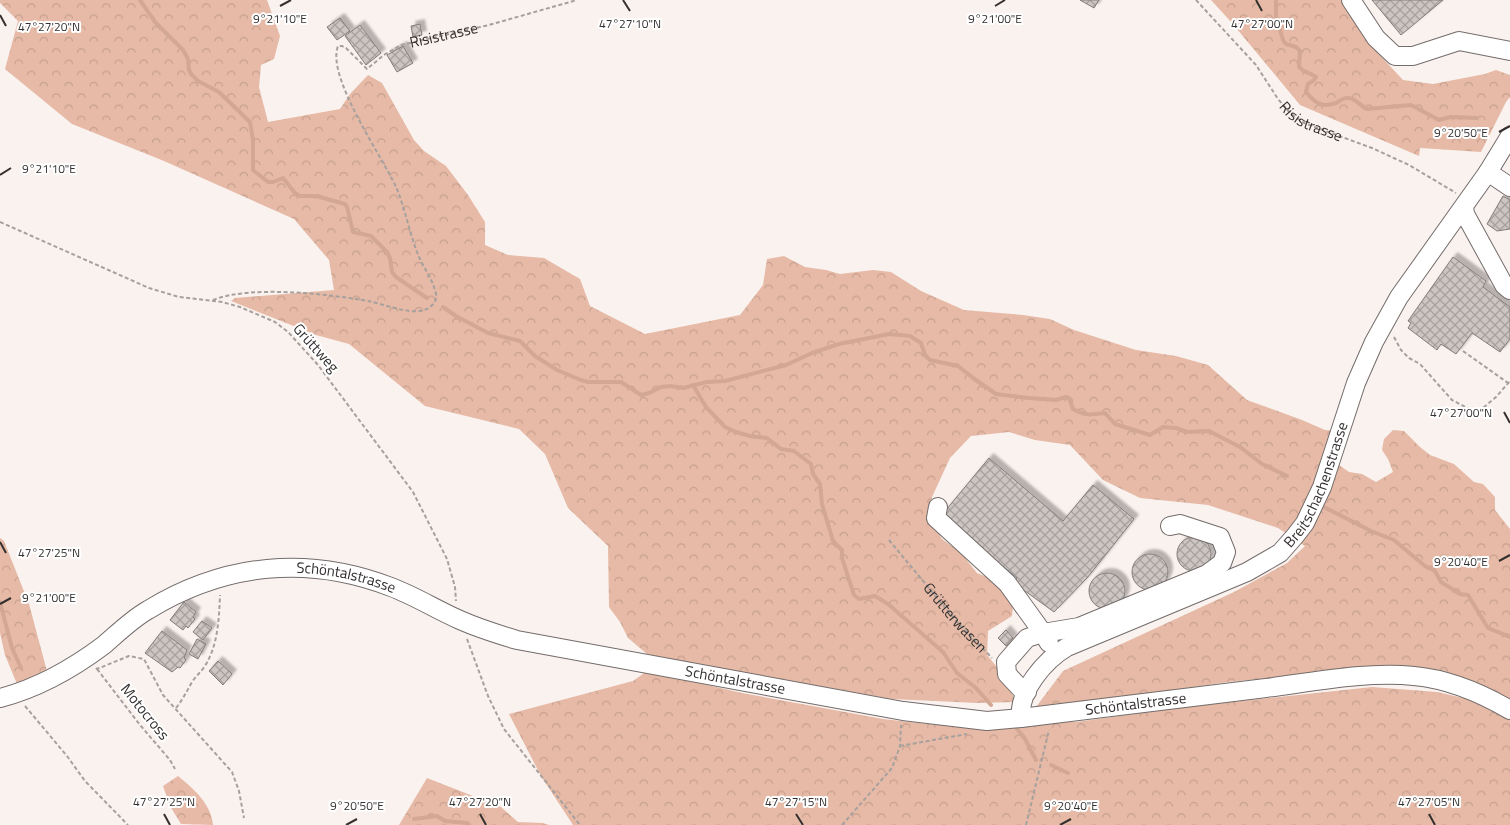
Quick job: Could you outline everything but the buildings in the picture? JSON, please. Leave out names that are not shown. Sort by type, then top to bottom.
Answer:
[{"type":"street","points":[[1351,0],[1376,38],[1395,56],[1413,56],[1459,41],[1510,51]]},
{"type":"street","name":"Breitschachenstrasse","points":[[1021,718],[1026,692],[1042,666],[1056,654],[1067,647],[1247,572],[1280,553],[1305,522],[1322,487],[1356,383],[1385,321],[1463,202],[1498,179],[1510,136]]},
{"type":"street","points":[[1498,179],[1510,158]]},
{"type":"street","points":[[1463,202],[1465,214],[1504,285],[1510,290]]},
{"type":"street","points":[[938,507],[936,518],[1007,583],[1044,633],[1056,654]]},
{"type":"street","points":[[1026,692],[1007,674],[1006,662],[1027,638],[1079,627],[1206,574],[1222,563],[1226,552],[1220,537],[1180,524],[1170,526]]},
{"type":"street","name":"Schöntalstrasse","points":[[7,696],[93,663],[146,611],[182,591],[219,577],[286,567],[332,570],[362,576],[394,588],[460,620],[517,640],[903,711],[987,721],[1334,679],[1390,675],[1438,680],[1481,694],[1510,710]]},
{"type":"path","name":"Risistrasse","points":[[211,301],[241,294],[314,293],[419,311],[430,308],[435,303],[436,294],[418,254],[396,187],[341,81],[336,61],[338,46],[342,46],[367,69],[384,55],[401,45],[489,25],[577,0]]},
{"type":"path","name":"Risistrasse","points":[[1196,0],[1256,65],[1278,99],[1292,114],[1304,123],[1372,148],[1409,165],[1463,202]]},
{"type":"path","name":"Grüttweg","points":[[0,222],[149,288],[179,297],[240,307],[275,322],[297,340],[396,468],[421,506],[447,559],[455,586],[456,612],[485,688],[504,729],[580,825]]},
{"type":"path","points":[[1385,321],[1391,326],[1395,342],[1401,350],[1409,358],[1420,364],[1452,400],[1477,413],[1496,397],[1509,382],[1463,351]]},
{"type":"path","name":"Grütterwasen","points":[[889,540],[958,623],[1007,674]]},
{"type":"path","points":[[176,708],[186,696],[193,680],[204,667],[213,648],[219,618],[219,577]]},
{"type":"path","points":[[93,663],[129,656],[144,659],[163,695],[232,772],[244,818]]},
{"type":"path","name":"Motocross","points":[[93,663],[140,725],[170,760],[175,769]]},
{"type":"path","points":[[7,696],[39,721],[85,781],[128,825]]},
{"type":"path","points":[[842,825],[892,768],[900,746],[903,711]]},
{"type":"path","points":[[1026,825],[1041,767],[1051,714]]},
{"type":"path","points":[[900,746],[968,734]]},
{"type":"green space","points":[[0,0],[267,0],[280,36],[274,59],[261,65],[259,87],[268,122],[340,109],[350,94],[368,75],[382,83],[414,140],[424,151],[446,166],[468,195],[485,222],[485,245],[508,255],[544,258],[580,279],[590,306],[645,334],[740,315],[763,285],[767,259],[784,256],[805,267],[840,274],[873,270],[891,272],[921,291],[964,310],[1050,319],[1074,330],[1136,350],[1176,356],[1208,365],[1247,400],[1325,430],[1340,431],[1339,465],[1349,472],[1362,474],[1376,482],[1393,472],[1382,450],[1384,439],[1393,430],[1404,431],[1430,455],[1454,464],[1474,482],[1483,484],[1495,497],[1495,510],[1510,529],[1510,700],[1495,691],[1472,683],[1321,673],[1228,682],[1033,711],[1063,671],[1234,592],[1287,563],[1305,546],[1278,528],[1208,505],[1140,498],[1103,480],[1070,445],[1035,440],[1009,432],[971,436],[950,458],[932,497],[929,519],[942,539],[961,553],[977,573],[999,582],[1014,597],[1012,616],[988,631],[987,655],[1002,673],[1016,702],[977,703],[892,699],[647,654],[628,638],[620,622],[609,607],[608,546],[568,508],[545,454],[519,429],[425,406],[349,344],[316,335],[231,301],[235,298],[334,290],[329,260],[294,219],[164,161],[72,124],[5,69],[18,21],[0,3]]},
{"type":"green space","points":[[1211,0],[1344,0],[1375,50],[1403,80],[1433,84],[1485,74],[1496,70],[1510,75],[1510,97],[1481,152],[1420,148],[1419,156],[1300,105]]},
{"type":"green space","points":[[0,538],[4,541],[29,604],[48,675],[17,684],[5,655],[0,633]]},
{"type":"green space","points":[[647,671],[742,693],[883,719],[937,725],[1001,722],[1076,722],[1185,707],[1372,687],[1437,692],[1472,700],[1510,718],[1510,825],[573,825],[541,776],[509,714],[633,681]]},
{"type":"green space","points":[[178,776],[196,792],[205,804],[212,817],[213,825],[181,824],[170,806],[163,786]]},
{"type":"green space","points":[[427,778],[501,807],[518,822],[549,825],[399,825]]},
{"type":"waterway","points":[[140,0],[155,22],[183,50],[188,59],[191,74],[198,81],[219,92],[250,122],[253,140],[253,170],[268,182],[283,178],[295,193],[300,196],[316,196],[345,204],[353,232],[371,236],[387,252],[392,272],[396,277],[427,298]]},
{"type":"waterway","points":[[1276,0],[1276,16],[1283,40],[1286,44],[1296,47],[1300,51],[1299,67],[1316,77],[1308,84],[1306,92],[1319,104],[1327,105],[1350,98],[1367,109],[1411,105],[1439,120],[1450,117],[1476,118]]},
{"type":"waterway","points":[[443,307],[488,333],[520,341],[535,356],[557,370],[588,382],[621,382],[641,395],[661,387],[683,388],[707,382],[725,381],[786,365],[812,353],[839,344],[889,334],[910,336],[921,343],[925,355],[930,360],[958,366],[996,394],[1056,400],[1066,397],[1069,398],[1073,409],[1081,413],[1105,413],[1115,424],[1150,435],[1163,427],[1176,428],[1187,432],[1209,431],[1240,447],[1262,464],[1287,476]]},
{"type":"waterway","points":[[693,385],[706,407],[725,427],[750,436],[767,438],[781,449],[794,451],[811,464],[813,474],[820,484],[822,504],[833,541],[842,550],[842,558],[854,595],[859,599],[875,596],[888,604],[943,652],[957,673],[976,688],[991,705]]},
{"type":"waterway","points":[[1322,506],[1371,531],[1394,540],[1425,566],[1435,571],[1441,582],[1460,594],[1468,595],[1488,628],[1510,637]]},
{"type":"waterway","points":[[0,602],[12,648],[21,668]]},
{"type":"waterway","points":[[1017,729],[1024,737],[1036,760]]},
{"type":"waterway","points":[[1051,765],[1068,773]]},
{"type":"waterway","points":[[414,819],[437,816],[445,821],[467,823],[469,825]]}]
